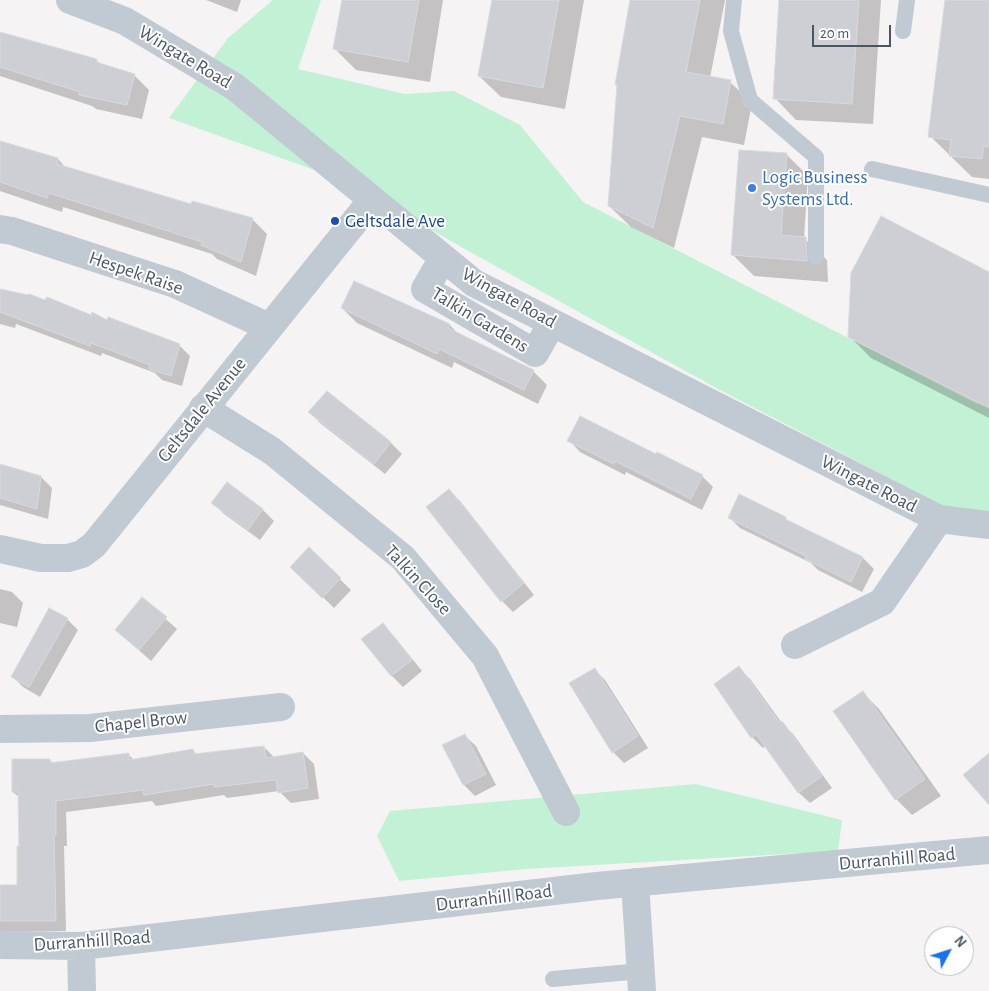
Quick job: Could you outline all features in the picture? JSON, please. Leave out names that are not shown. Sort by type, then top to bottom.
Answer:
[{"type":"street","name":"Wingate Road","points":[[70,0],[125,21],[235,87],[474,283],[939,519],[989,525]]},
{"type":"street","name":"Geltsdale Avenue","points":[[0,549],[41,558],[68,558],[82,554],[94,545],[372,200]]},
{"type":"street","name":"Hespek Raise","points":[[0,229],[12,231],[175,284],[269,327]]},
{"type":"street","name":"Talkin Close","points":[[203,408],[272,451],[403,558],[485,656],[566,812]]},
{"type":"street","points":[[795,645],[882,602],[939,519]]},
{"type":"street","name":"Chapel Brow","points":[[0,729],[90,728],[281,707]]},
{"type":"street","name":"Durranhill Road","points":[[0,945],[81,946],[635,882],[989,851]]},
{"type":"street","points":[[635,882],[641,981]]},
{"type":"street","points":[[81,946],[82,991]]},
{"type":"lane","points":[[734,0],[730,31],[750,100],[816,157],[816,257]]},
{"type":"lane","points":[[903,31],[906,0]]},
{"type":"lane","points":[[872,169],[989,195]]},
{"type":"lane","points":[[553,980],[641,981]]},
{"type":"green space","points":[[273,0],[321,0],[298,69],[405,94],[454,91],[520,125],[583,202],[977,404],[989,401],[989,530],[718,389],[463,248],[351,183],[169,118],[228,38]]},
{"type":"green space","points":[[696,784],[842,820],[838,851],[526,869],[399,881],[377,836],[390,811]]},
{"type":"building","points":[[342,0],[419,0],[408,62],[333,49]]},
{"type":"building","points":[[492,0],[559,0],[543,88],[478,76]]},
{"type":"building","points":[[630,0],[700,0],[686,72],[731,80],[723,124],[680,116],[653,228],[608,206],[617,85],[615,85]]},
{"type":"building","points":[[779,0],[859,0],[852,104],[773,99]]},
{"type":"building","points":[[945,0],[989,0],[989,147],[984,146],[982,159],[949,156],[951,140],[928,137]]},
{"type":"building","points":[[0,32],[97,59],[96,62],[135,74],[127,105],[79,95],[80,92],[0,67]]},
{"type":"building","points":[[0,141],[58,158],[57,164],[191,204],[192,201],[253,218],[241,262],[201,245],[202,242],[49,193],[47,198],[0,182]]},
{"type":"building","points":[[739,150],[787,153],[781,235],[806,237],[807,261],[731,255]]},
{"type":"building","points":[[881,216],[989,272],[989,408],[848,337],[851,273]]},
{"type":"building","points":[[354,281],[450,324],[448,328],[534,370],[524,390],[439,349],[437,354],[341,308]]},
{"type":"building","points":[[0,289],[29,294],[45,300],[47,297],[91,315],[92,312],[107,320],[108,317],[180,344],[171,376],[149,369],[150,365],[91,343],[90,346],[0,312]]},
{"type":"building","points":[[327,391],[391,442],[374,464],[308,412]]},
{"type":"building","points":[[580,416],[703,475],[691,499],[615,461],[614,464],[567,441]]},
{"type":"building","points":[[0,464],[41,476],[37,509],[0,498]]},
{"type":"building","points":[[227,482],[263,509],[248,530],[211,503]]},
{"type":"building","points":[[449,489],[524,583],[501,602],[426,507]]},
{"type":"building","points":[[739,494],[863,557],[851,582],[805,559],[806,556],[728,518]]},
{"type":"building","points":[[309,547],[341,578],[322,598],[290,567]]},
{"type":"building","points":[[142,597],[167,617],[139,650],[115,630]]},
{"type":"building","points":[[49,608],[68,618],[29,687],[11,677]]},
{"type":"building","points":[[383,623],[412,660],[391,676],[361,639]]},
{"type":"building","points":[[739,666],[780,723],[782,721],[822,776],[798,793],[756,734],[751,738],[714,684]]},
{"type":"building","points":[[595,668],[638,736],[612,753],[569,683]]},
{"type":"building","points":[[863,691],[925,779],[895,800],[833,711]]},
{"type":"building","points":[[465,734],[486,774],[463,785],[442,745]]},
{"type":"building","points":[[264,746],[266,758],[303,752],[308,788],[278,793],[276,780],[214,787],[214,784],[144,795],[143,790],[56,801],[56,835],[54,835],[56,921],[0,921],[0,885],[17,885],[17,846],[19,846],[18,792],[12,792],[12,759],[50,759],[50,763],[129,753],[129,760],[193,749],[194,754]]},
{"type":"building","points":[[989,753],[989,805],[963,775]]},
{"type":"place","name":"Logic Business Systems Ltd.","points":[[752,188]]},
{"type":"place","name":"Geltsdale Ave","points":[[335,221]]}]
